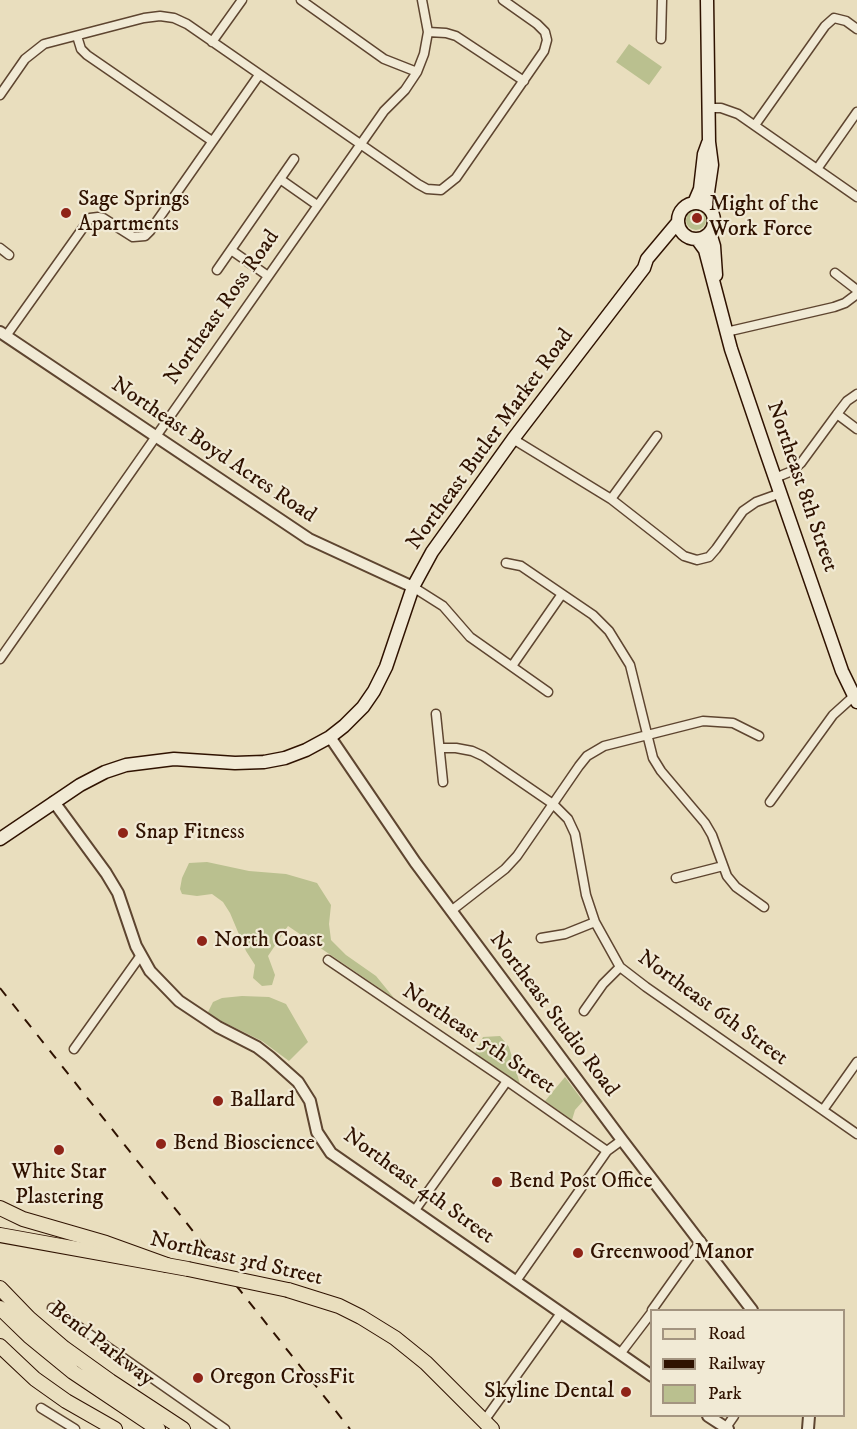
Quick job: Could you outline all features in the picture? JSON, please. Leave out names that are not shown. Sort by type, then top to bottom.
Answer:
[{"type":"main road","points":[[700,204],[712,165],[709,142],[707,0]]},
{"type":"main road","points":[[700,204],[714,217],[713,228],[710,233],[698,239],[688,237],[683,234],[678,222],[680,212],[684,207],[700,204]]},
{"type":"main road","name":"Northeast Butler Market Road","points":[[644,268],[647,259],[678,222]]},
{"type":"main road","name":"Northeast 8th Street","points":[[710,233],[717,270],[715,282]]},
{"type":"main road","name":"Northeast Butler Market Road","points":[[0,839],[80,785],[105,772],[126,765],[174,759],[236,763],[264,762],[285,758],[330,737],[363,707],[374,691],[386,667],[413,587],[443,535],[513,439],[644,268],[671,240],[683,234]]},
{"type":"main road","name":"Northeast 8th Street","points":[[698,239],[705,250],[726,332],[775,478],[839,661],[855,699]]},
{"type":"main road","points":[[0,1208],[23,1219],[106,1243],[167,1265]]},
{"type":"main road","name":"Northeast 3rd Street","points":[[0,1235],[188,1269],[288,1290],[339,1306],[395,1338],[426,1363],[488,1425]]},
{"type":"main road","name":"Bend Parkway","points":[[0,1288],[64,1348],[110,1382],[183,1429]]},
{"type":"main road","name":"Bend Parkway","points":[[0,1308],[29,1336],[73,1372],[158,1429]]},
{"type":"main road","points":[[0,1346],[35,1379],[66,1401],[115,1429]]},
{"type":"street","points":[[212,42],[242,0]]},
{"type":"street","points":[[301,0],[384,59],[417,72]]},
{"type":"street","name":"Northeast Ross Road","points":[[0,659],[317,205],[384,111],[405,90],[417,72],[424,54],[428,32],[422,0]]},
{"type":"street","points":[[0,95],[25,59],[44,44],[160,16],[174,18],[187,24],[418,184],[427,189],[441,190],[456,178],[544,51],[547,40],[545,32],[503,0]]},
{"type":"street","points":[[661,39],[662,0]]},
{"type":"street","points":[[755,125],[825,26],[834,18],[846,21],[857,29]]},
{"type":"street","points":[[428,32],[456,36],[524,81]]},
{"type":"street","points":[[77,36],[81,49],[87,55],[212,141]]},
{"type":"street","points":[[3,334],[86,221],[98,217],[133,237],[144,237],[259,75]]},
{"type":"street","points":[[708,108],[728,109],[755,125],[857,197]]},
{"type":"street","points":[[817,168],[857,112]]},
{"type":"street","points":[[217,270],[294,159]]},
{"type":"street","points":[[280,179],[317,205]]},
{"type":"street","points":[[0,248],[9,255]]},
{"type":"street","points":[[231,250],[268,276]]},
{"type":"street","points":[[726,332],[845,303],[857,292],[835,273]]},
{"type":"street","name":"Northeast Boyd Acres Road","points":[[3,334],[309,539],[413,587]]},
{"type":"street","points":[[775,478],[792,471],[801,463],[847,401],[857,394]]},
{"type":"street","points":[[837,414],[857,429]]},
{"type":"street","points":[[611,499],[657,436]]},
{"type":"street","points":[[513,439],[611,499],[684,556],[697,560],[709,557],[743,511],[756,502],[781,493]]},
{"type":"street","points":[[506,563],[521,566],[562,594],[602,623],[615,639],[630,665],[653,758],[661,771],[705,823],[712,835],[727,876],[736,887],[764,907]]},
{"type":"street","points":[[413,587],[443,606],[470,637],[548,692]]},
{"type":"street","points":[[512,666],[562,594]]},
{"type":"street","points":[[770,802],[833,715],[855,699]]},
{"type":"street","points":[[436,714],[443,782]]},
{"type":"street","points":[[451,911],[505,869],[517,856],[587,756],[604,746],[647,733],[714,720],[733,723],[759,736]]},
{"type":"street","name":"Northeast Studio Road","points":[[330,737],[451,911],[751,1309]]},
{"type":"street","name":"Northeast 6th Street","points":[[441,748],[456,748],[483,756],[553,804],[568,819],[575,834],[586,895],[595,922],[620,967],[857,1134]]},
{"type":"street","name":"Northeast 4th Street","points":[[54,802],[118,893],[141,955],[150,971],[179,1001],[218,1027],[263,1052],[298,1082],[310,1101],[317,1132],[331,1153],[650,1375]]},
{"type":"street","points":[[676,878],[723,866]]},
{"type":"street","points":[[541,938],[565,934],[595,922]]},
{"type":"street","points":[[74,1049],[141,955]]},
{"type":"street","name":"Northeast 5th Street","points":[[328,960],[607,1151]]},
{"type":"street","points":[[584,1011],[603,984],[620,967]]},
{"type":"street","points":[[823,1110],[857,1062]]},
{"type":"street","points":[[415,1210],[507,1081]]},
{"type":"street","points":[[516,1281],[607,1151],[622,1140]]},
{"type":"street","points":[[653,1309],[701,1242]]},
{"type":"street","points":[[52,1308],[225,1429]]},
{"type":"street","points":[[488,1425],[561,1313]]},
{"type":"street","points":[[620,1354],[650,1314]]},
{"type":"street","points":[[41,1408],[75,1429]]},
{"type":"street","points":[[709,1417],[726,1429]]},
{"type":"green space","points":[[629,44],[662,67],[649,85],[616,62]]},
{"type":"green space","points":[[696,210],[703,213],[706,220],[703,227],[696,230],[689,227],[686,220],[689,213]]},
{"type":"green space","points":[[207,862],[249,871],[286,874],[317,883],[331,905],[329,924],[331,940],[346,955],[376,976],[394,998],[288,926],[268,956],[275,975],[272,985],[262,986],[253,978],[255,965],[223,902],[212,894],[197,896],[182,894],[180,889],[182,878],[189,863]]},
{"type":"green space","points":[[269,997],[286,1004],[308,1042],[289,1061],[262,1041],[215,1018],[208,1012],[213,1002],[222,998]]},
{"type":"green space","points":[[500,1036],[509,1047],[520,1084],[475,1053],[483,1037]]},
{"type":"green space","points":[[565,1077],[583,1101],[575,1110],[572,1120],[545,1101]]},
{"type":"railway","points":[[0,988],[350,1429]]},
{"type":"place","name":"Sage Springs Apartments","points":[[66,213]]},
{"type":"place","name":"Might of the Work Force","points":[[697,218]]},
{"type":"place","name":"Snap Fitness","points":[[123,833]]},
{"type":"place","name":"North Coast","points":[[202,941]]},
{"type":"place","name":"Ballard","points":[[218,1101]]},
{"type":"place","name":"Bend Bioscience","points":[[161,1144]]},
{"type":"place","name":"White Star Plastering","points":[[59,1150]]},
{"type":"place","name":"Bend Post Office","points":[[497,1182]]},
{"type":"place","name":"Greenwood Manor","points":[[578,1253]]},
{"type":"place","name":"Oregon CrossFit","points":[[198,1378]]},
{"type":"place","name":"Skyline Dental","points":[[626,1392]]}]
